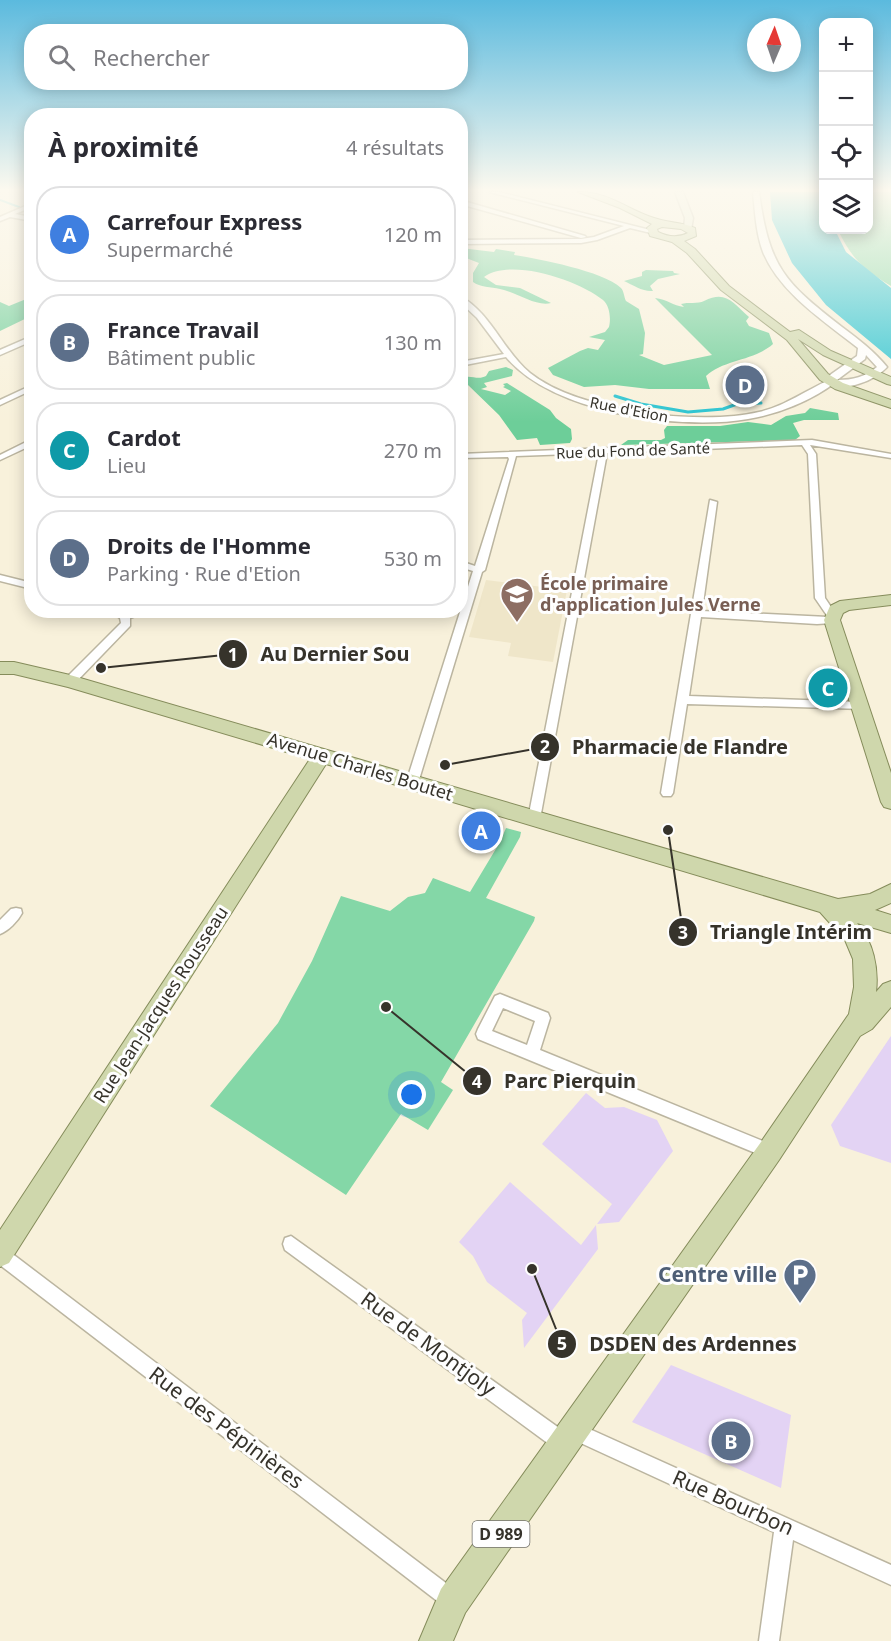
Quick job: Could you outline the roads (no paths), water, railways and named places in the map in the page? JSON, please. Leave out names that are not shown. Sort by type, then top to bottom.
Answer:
[{"type":"main road","points":[[707,269],[724,288],[791,338],[813,366],[832,382],[865,396],[891,403]]},
{"type":"main road","points":[[714,269],[732,287],[815,346],[854,364],[883,371],[891,381]]},
{"type":"main road","points":[[891,600],[846,605],[836,610],[832,618],[891,802]]},
{"type":"main road","name":"Avenue Charles Boutet","points":[[0,668],[14,668],[70,681],[891,924]]},
{"type":"main road","name":"Rue Jean-Jacques Rousseau","points":[[0,1254],[321,756]]},
{"type":"main road","points":[[827,906],[874,902],[891,893]]},
{"type":"main road","points":[[827,906],[853,932],[862,950],[866,972],[866,995],[859,1018],[850,1032]]},
{"type":"main road","points":[[850,1032],[864,1022],[891,991]]},
{"type":"main road","name":"D 989","points":[[436,1641],[453,1601],[570,1438],[850,1032]]},
{"type":"street","points":[[777,269],[792,287],[872,355],[883,371],[858,382],[832,382],[833,377],[862,357],[862,347]]},
{"type":"street","name":"Rue d'Etion","points":[[468,304],[473,307],[508,355],[530,377],[549,388],[586,401],[634,413],[698,421],[745,417],[789,405],[832,382]]},
{"type":"street","points":[[0,353],[24,342]]},
{"type":"street","points":[[468,362],[508,355]]},
{"type":"street","points":[[0,403],[24,391]]},
{"type":"street","name":"Rue du Fond de Santé","points":[[468,456],[812,442],[891,456]]},
{"type":"street","points":[[697,614],[817,621],[832,618],[819,598],[812,454],[805,443]]},
{"type":"street","points":[[0,458],[24,445]]},
{"type":"street","points":[[534,819],[603,452]]},
{"type":"street","points":[[468,608],[513,459],[512,455]]},
{"type":"street","points":[[667,793],[713,502]]},
{"type":"street","points":[[468,566],[480,570]]},
{"type":"street","points":[[0,578],[24,584]]},
{"type":"street","points":[[70,681],[126,624],[125,618]]},
{"type":"street","points":[[412,783],[465,618]]},
{"type":"street","points":[[683,700],[860,706]]},
{"type":"street","points":[[0,928],[16,913]]},
{"type":"street","points":[[532,1054],[770,1151]]},
{"type":"street","name":"Rue de Montjoly","points":[[291,1244],[570,1438]]},
{"type":"street","name":"Rue des Pépinières","points":[[0,1254],[453,1601]]},
{"type":"street","name":"Rue Bourbon","points":[[570,1438],[785,1526],[891,1575]]},
{"type":"street","points":[[769,1641],[785,1526]]},
{"type":"water","points":[[797,269],[867,269],[891,288],[891,359],[826,305]]},
{"type":"waterway","points":[[615,396],[641,404],[688,412],[723,409],[737,404],[761,403]]},
{"type":"place","name":"Droits de l'Homme","points":[[745,385]]},
{"type":"place","name":"École primaire d'application Jules Verne","points":[[517,623]]},
{"type":"place","name":"Au Dernier Sou","points":[[101,668]]},
{"type":"place","name":"Cardot","points":[[828,688]]},
{"type":"place","name":"Pharmacie de Flandre","points":[[445,765]]},
{"type":"place","name":"Triangle Intérim","points":[[668,830]]},
{"type":"place","name":"Carrefour Express","points":[[481,831]]},
{"type":"place","name":"Parc Pierquin","points":[[386,1007]]},
{"type":"place","name":"DSDEN des Ardennes","points":[[532,1269]]},
{"type":"place","name":"Centre ville","points":[[800,1304]]},
{"type":"place","name":"France Travail","points":[[731,1441]]}]
